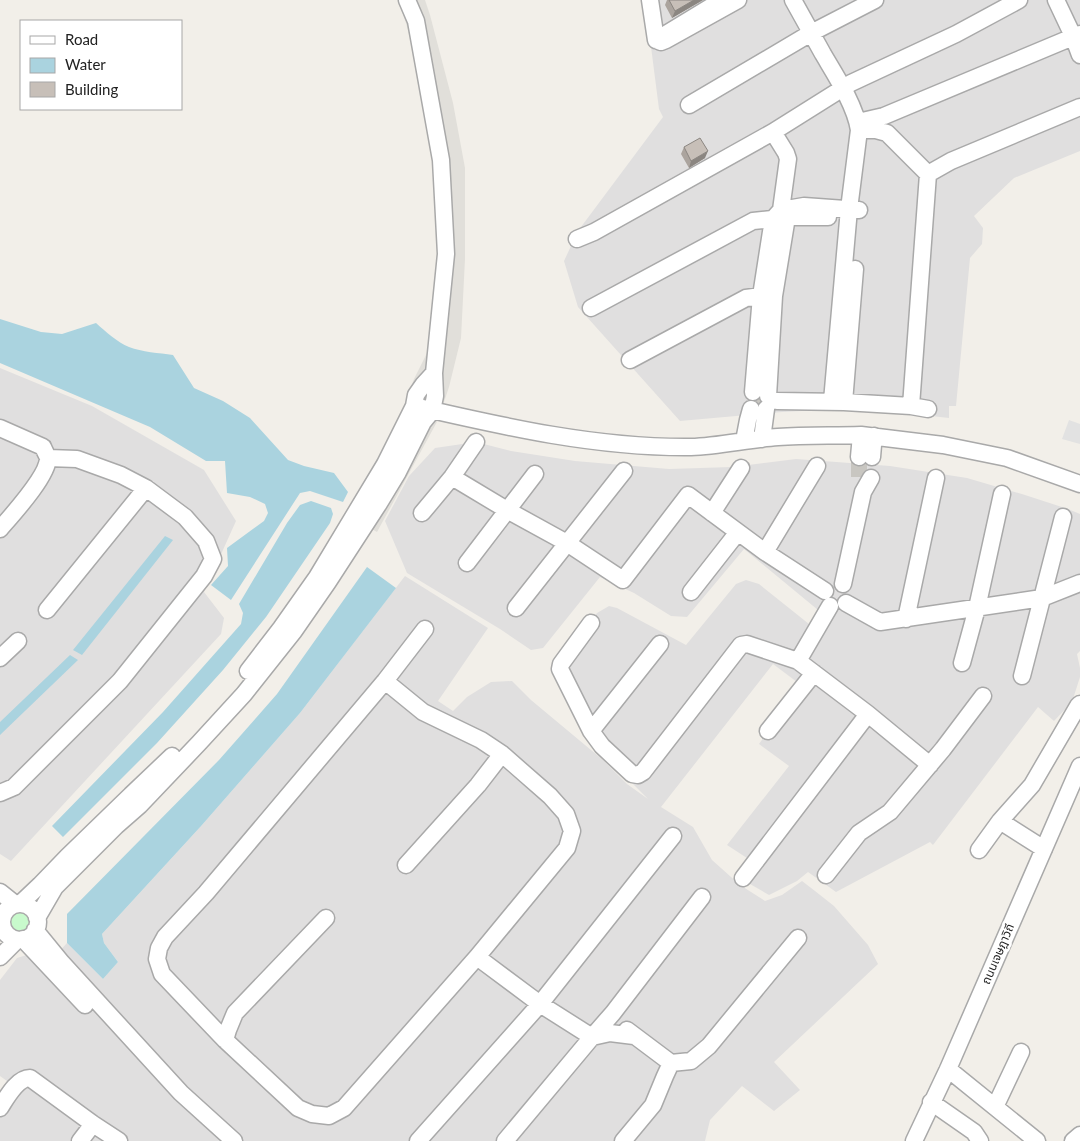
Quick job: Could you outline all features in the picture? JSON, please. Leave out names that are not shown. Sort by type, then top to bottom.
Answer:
[{"type":"street","points":[[372,500],[398,472],[423,422],[432,411],[435,396],[434,373],[446,254],[441,160],[416,21],[407,0]]},
{"type":"street","points":[[650,0],[656,40]]},
{"type":"street","points":[[656,40],[722,0]]},
{"type":"street","points":[[656,40],[661,42],[666,40],[738,0]]},
{"type":"street","points":[[794,0],[816,31],[847,85],[863,125],[838,402]]},
{"type":"street","points":[[806,0],[816,31]]},
{"type":"street","points":[[689,105],[816,31],[875,0]]},
{"type":"street","points":[[577,239],[594,232],[773,132],[847,85],[956,34],[1018,0]]},
{"type":"street","points":[[1056,0],[1077,35],[1080,55]]},
{"type":"street","points":[[863,125],[1077,35]]},
{"type":"street","points":[[928,174],[951,161],[1080,107]]},
{"type":"street","points":[[863,125],[886,133],[928,174],[911,406]]},
{"type":"street","points":[[762,439],[768,296],[788,159],[773,132]]},
{"type":"street","points":[[591,308],[753,221],[781,215],[835,217],[854,215]]},
{"type":"street","points":[[630,360],[746,298],[768,296]]},
{"type":"street","points":[[0,892],[18,904],[32,908],[36,912],[28,932],[11,938],[3,930],[1,920],[5,911],[9,907],[18,904],[40,885],[67,857],[136,800],[244,694],[294,631],[328,582],[372,500],[385,464],[414,406],[416,395],[434,373]]},
{"type":"street","points":[[763,401],[838,402],[911,406],[928,409]]},
{"type":"street","points":[[744,441],[748,420],[763,401]]},
{"type":"street","points":[[414,406],[529,431],[616,444],[693,447],[777,437],[868,436],[943,444],[1007,458],[1080,484]]},
{"type":"street","points":[[0,428],[43,447],[48,458],[44,471],[34,488],[0,529]]},
{"type":"street","points":[[866,457],[873,445],[868,436]]},
{"type":"street","points":[[422,513],[452,477],[476,442]]},
{"type":"street","points":[[0,793],[14,788],[120,681],[204,576],[213,559],[206,541],[185,517],[146,488],[121,475],[77,459],[48,458]]},
{"type":"street","points":[[765,552],[817,466]]},
{"type":"street","points":[[712,513],[741,468]]},
{"type":"street","points":[[516,608],[566,542],[624,471]]},
{"type":"street","points":[[467,562],[535,474]]},
{"type":"street","points":[[452,477],[566,542],[623,580],[688,495],[832,603],[880,622],[1042,598],[1080,583]]},
{"type":"street","points":[[906,618],[936,478]]},
{"type":"street","points":[[798,662],[832,603],[827,587],[835,582],[843,584],[864,482]]},
{"type":"street","points":[[46,610],[146,488]]},
{"type":"street","points":[[962,664],[1002,494]]},
{"type":"street","points":[[1022,676],[1063,518]]},
{"type":"street","points":[[691,592],[738,532]]},
{"type":"street","points":[[591,623],[561,664],[560,669],[591,731],[602,746],[632,774],[641,774],[741,645],[747,644],[798,662],[868,714],[930,765]]},
{"type":"street","points":[[385,682],[423,712],[481,740],[502,754],[550,796],[566,814],[572,831],[567,848],[477,957],[344,1108],[329,1116],[312,1114],[298,1108],[225,1040],[162,974],[157,959],[159,948],[165,937],[206,893],[385,682],[426,629]]},
{"type":"street","points":[[0,658],[18,641]]},
{"type":"street","points":[[591,731],[660,644]]},
{"type":"street","points":[[768,731],[814,673]]},
{"type":"street","points":[[826,875],[859,833],[890,812],[943,749],[983,696]]},
{"type":"street","points":[[979,850],[1000,821],[1032,785],[1080,704]]},
{"type":"street","points":[[743,878],[868,714]]},
{"type":"street","points":[[406,865],[478,785],[502,754]]},
{"type":"street","name":"ถนนเจษฎาวิถี","points":[[919,1139],[932,1102],[1080,766]]},
{"type":"street","points":[[0,957],[28,932],[55,887],[116,826],[136,800]]},
{"type":"street","points":[[1000,821],[1044,849]]},
{"type":"street","points":[[418,1141],[540,1004],[673,836]]},
{"type":"street","points":[[505,1141],[614,1013],[702,897]]},
{"type":"street","points":[[225,1040],[235,1013],[326,918]]},
{"type":"street","points":[[28,932],[174,1100],[220,1141]]},
{"type":"street","points":[[28,932],[62,963],[181,1093],[234,1141]]},
{"type":"street","points":[[614,1013],[621,1024],[634,1036],[671,1063],[691,1061],[709,1046],[798,938]]},
{"type":"street","points":[[477,957],[540,1004],[592,1037],[610,1033],[634,1036]]},
{"type":"street","points":[[995,1107],[1021,1052]]},
{"type":"street","points":[[623,1141],[653,1105],[671,1063]]},
{"type":"street","points":[[948,1069],[1037,1141]]},
{"type":"street","points":[[0,1108],[20,1081],[30,1078],[119,1141]]},
{"type":"street","points":[[932,1102],[974,1132],[980,1141]]},
{"type":"street","points":[[80,1141],[93,1124]]},
{"type":"street","points":[[1073,1141],[1080,1135]]},
{"type":"shaded area","points":[[398,0],[425,0],[453,103],[465,168],[465,259],[461,338],[449,387],[438,420],[377,532],[350,517],[386,455],[414,379],[436,335],[440,259],[440,171],[429,108]]},
{"type":"shaded area","points":[[645,0],[1080,0],[1080,151],[1014,178],[974,216],[983,228],[982,244],[970,258],[956,406],[949,406],[949,418],[859,408],[782,412],[680,421],[578,307],[564,261],[578,231],[663,117],[659,109]]},
{"type":"shaded area","points":[[0,368],[92,406],[204,470],[236,521],[204,592],[224,618],[221,634],[11,861],[0,854]]},
{"type":"shaded area","points":[[1069,420],[1080,424],[1080,444],[1062,439]]},
{"type":"shaded area","points":[[476,442],[511,451],[575,461],[669,469],[732,467],[796,459],[890,466],[967,478],[1080,514],[1080,651],[1077,654],[1080,677],[1072,702],[1054,721],[1038,707],[933,845],[930,842],[836,892],[808,872],[797,881],[769,895],[736,876],[750,860],[727,845],[789,766],[759,744],[801,685],[773,664],[661,807],[693,827],[712,860],[740,885],[765,901],[782,895],[802,881],[834,906],[868,945],[878,964],[774,1062],[800,1090],[774,1111],[742,1086],[710,1120],[705,1141],[0,1141],[0,1091],[7,1081],[0,1076],[0,980],[17,958],[30,954],[44,968],[67,943],[103,979],[118,962],[104,943],[102,934],[202,825],[300,713],[405,576],[488,628],[438,701],[453,711],[467,697],[491,682],[512,681],[531,700],[603,760],[627,784],[648,799],[629,780],[554,667],[597,613],[609,606],[617,608],[686,645],[736,584],[746,580],[759,584],[809,624],[818,610],[744,549],[687,617],[671,616],[634,593],[600,577],[543,648],[531,650],[407,573],[385,521],[409,476],[435,448]]},
{"type":"green space","points":[[29,905],[36,909],[30,932],[20,932],[11,923],[12,913],[15,908]]},
{"type":"water","points":[[0,319],[41,332],[62,334],[96,323],[116,340],[129,347],[173,355],[194,388],[223,401],[250,418],[288,460],[334,473],[348,492],[343,502],[310,491],[300,493],[231,600],[211,585],[228,566],[227,548],[264,521],[268,513],[265,504],[250,497],[227,493],[225,461],[206,461],[150,427],[0,363]]},
{"type":"water","points":[[311,501],[331,508],[333,514],[330,523],[266,617],[223,670],[157,743],[63,837],[52,826],[163,712],[241,624],[243,613],[239,604],[287,523],[300,505]]},
{"type":"water","points":[[165,536],[173,540],[82,655],[73,650]]},
{"type":"water","points":[[367,567],[396,588],[300,713],[202,825],[102,934],[104,943],[118,962],[103,979],[67,943],[67,914],[219,760],[277,694]]},
{"type":"water","points":[[70,655],[78,660],[0,735],[0,722]]},
{"type":"building","points":[[669,0],[694,0],[675,11]]},
{"type":"building","points":[[700,138],[708,151],[691,161],[684,147]]},
{"type":"tunnel","points":[[752,401],[777,401]]},
{"type":"tunnel","points":[[859,457],[859,477]]}]
